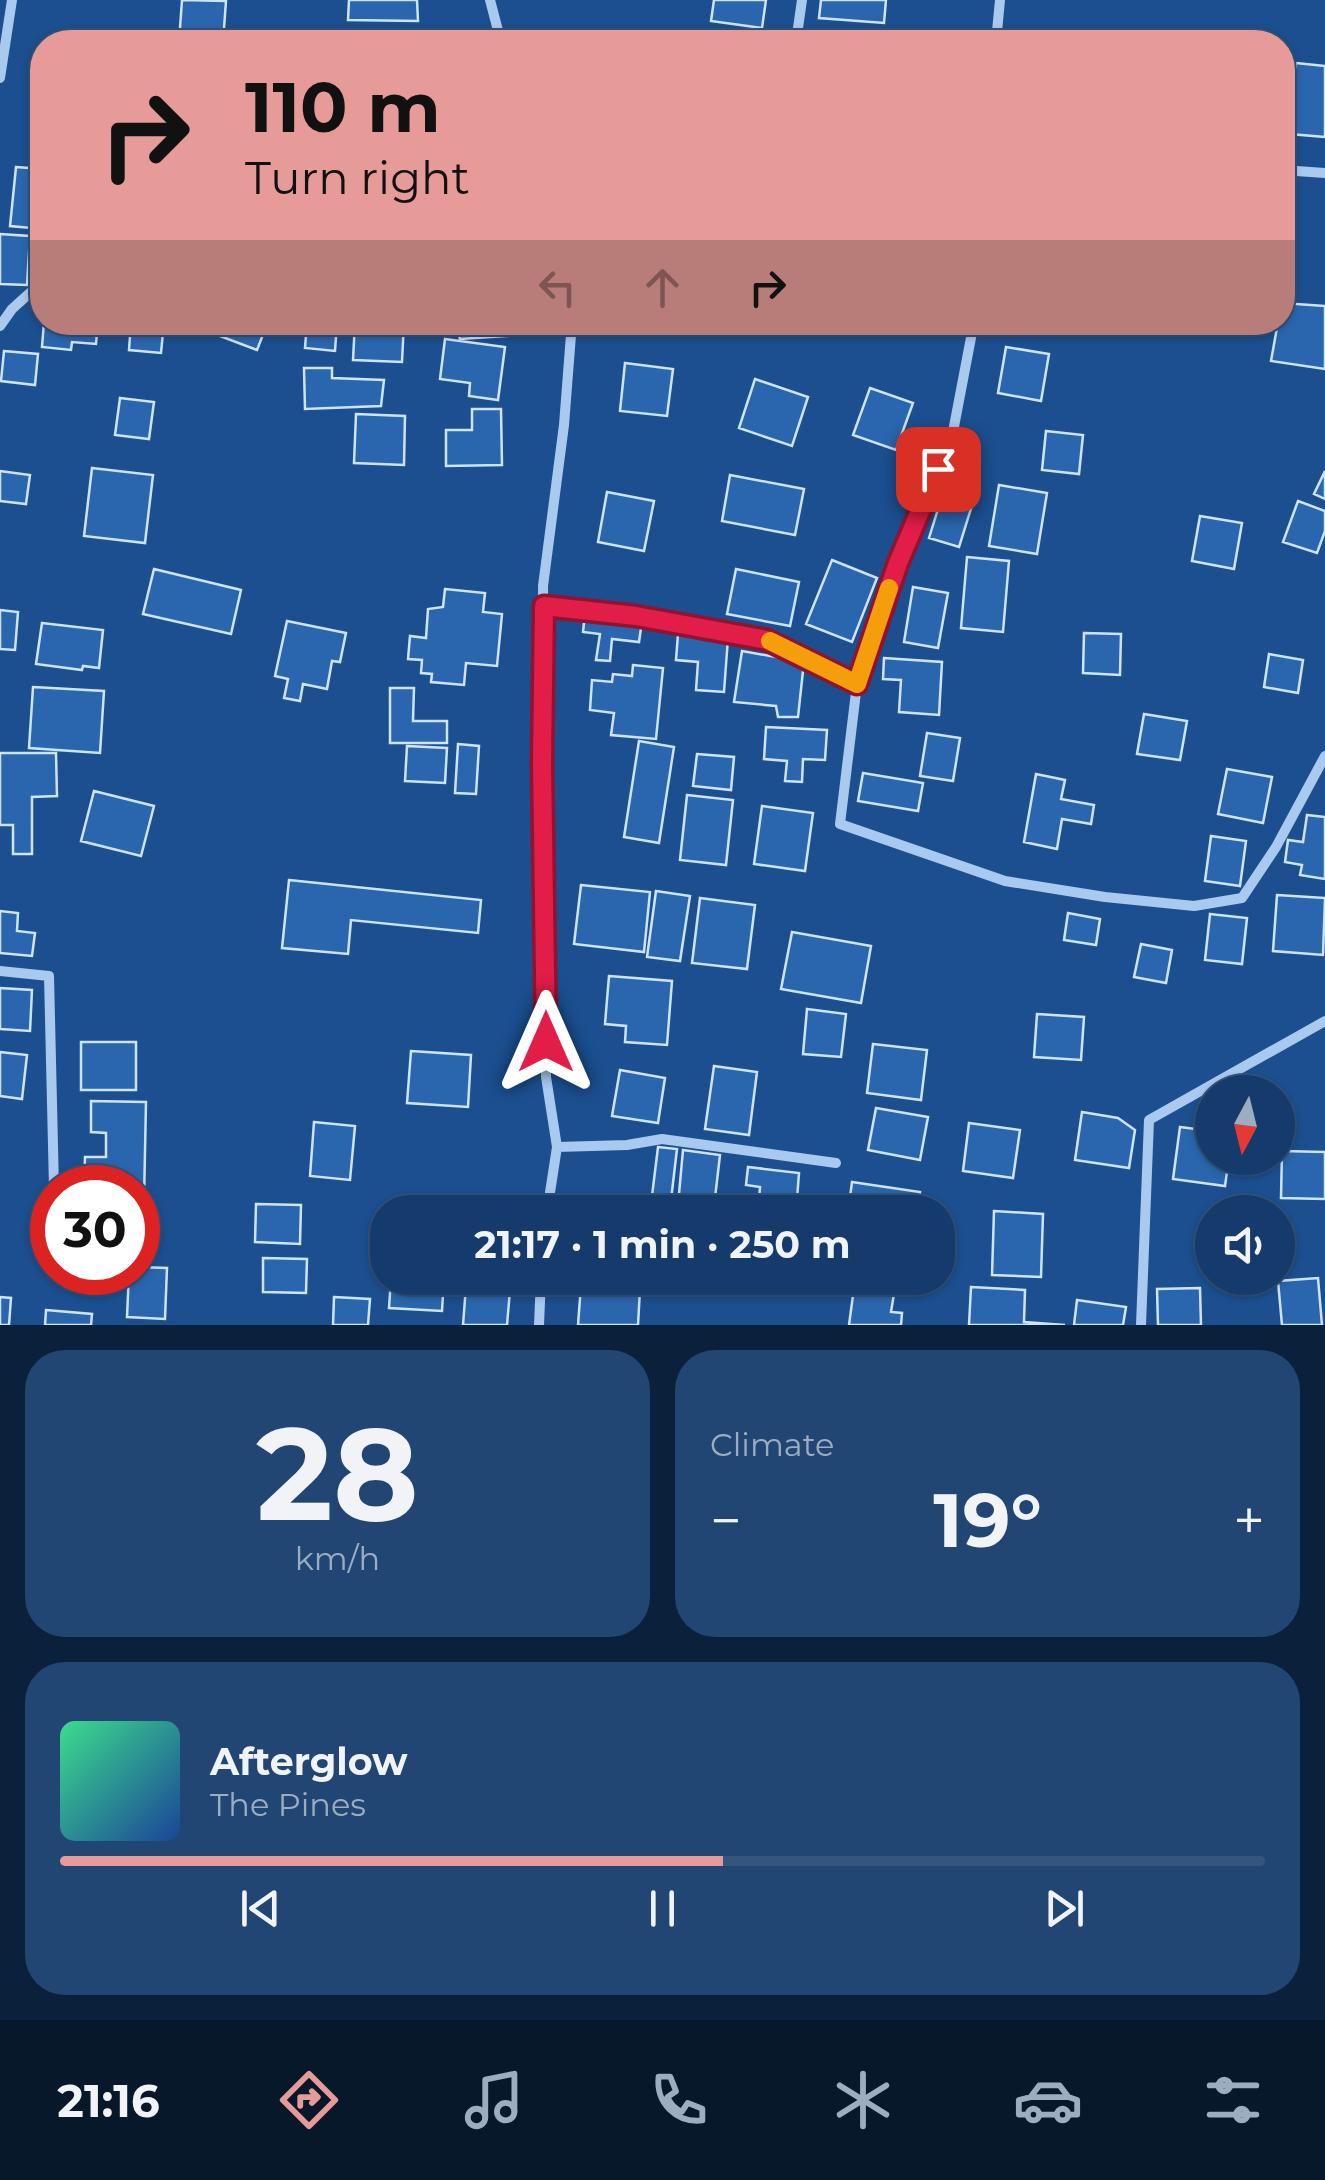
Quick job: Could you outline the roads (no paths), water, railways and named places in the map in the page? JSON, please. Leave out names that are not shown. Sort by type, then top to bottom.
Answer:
[{"type":"street","points":[[0,78],[12,0]]},
{"type":"street","points":[[490,0],[498,30]]},
{"type":"street","points":[[798,30],[802,0]]},
{"type":"street","points":[[997,30],[1000,0]]},
{"type":"street","points":[[1295,171],[1325,173]]},
{"type":"street","points":[[0,326],[30,293]]},
{"type":"street","points":[[550,1195],[557,1147],[546,1077],[543,586],[564,426],[571,335]]},
{"type":"street","points":[[972,335],[952,438],[898,563],[857,684],[840,824],[1004,881],[1194,906],[1242,898],[1276,847],[1325,756]]},
{"type":"street","points":[[544,606],[694,624],[767,640],[857,684]]},
{"type":"street","points":[[0,971],[49,976],[53,1165]]},
{"type":"street","points":[[1141,1325],[1148,1120],[1325,1021]]},
{"type":"street","points":[[557,1147],[626,1145],[662,1138],[836,1163]]},
{"type":"street","points":[[539,1325],[540,1295]]}]
